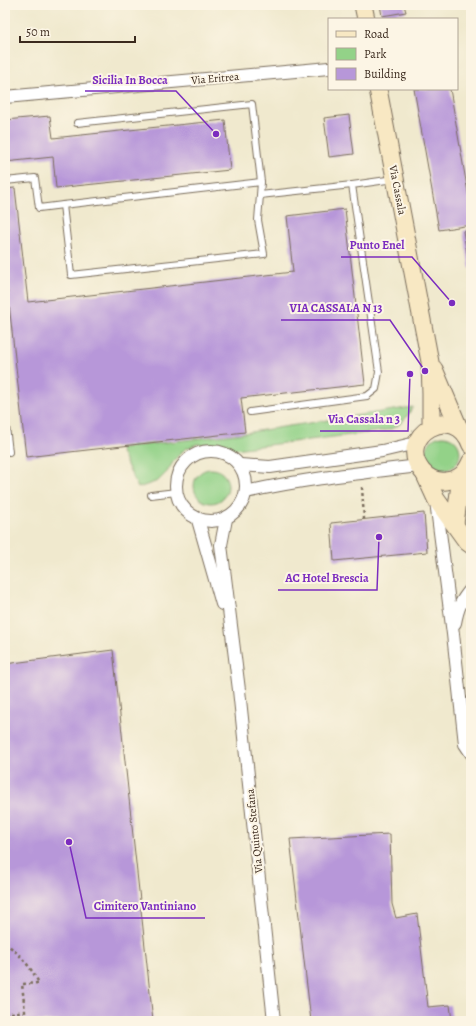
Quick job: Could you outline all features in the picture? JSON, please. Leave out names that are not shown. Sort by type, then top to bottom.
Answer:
[{"type":"main road","points":[[363,5],[366,18]]},
{"type":"main road","name":"Via Cassala","points":[[378,90],[430,362],[430,427]]},
{"type":"main road","name":"Via Cassala","points":[[430,362],[444,390],[459,428],[468,438],[471,445]]},
{"type":"main road","points":[[459,428],[440,424],[430,427],[422,433],[416,443],[415,455],[436,499],[467,542],[471,545]]},
{"type":"main road","points":[[422,471],[433,480],[443,482],[461,476],[468,469],[471,461]]},
{"type":"main road","points":[[455,524],[461,476]]},
{"type":"street","name":"Via Eritrea","points":[[5,97],[328,68]]},
{"type":"street","points":[[240,464],[270,467],[382,451],[416,443]]},
{"type":"street","points":[[209,451],[220,452],[231,456],[240,464],[246,478],[246,492],[243,503],[236,512],[226,519],[212,522],[198,520],[183,509],[176,492],[176,480],[180,469],[187,460],[197,453],[209,451]]},
{"type":"street","points":[[246,492],[308,480],[422,471]]},
{"type":"street","points":[[436,499],[465,744],[471,753]]},
{"type":"street","name":"Via Quinto Stefana","points":[[226,519],[221,544],[239,690],[274,1021]]},
{"type":"street","name":"Via Quinto Stefana","points":[[198,520],[232,642]]},
{"type":"street","points":[[453,634],[458,608],[471,588]]},
{"type":"lane","points":[[63,205],[71,275],[264,254],[258,220],[261,182],[252,104],[77,123]]},
{"type":"lane","points":[[5,181],[35,178],[39,208],[261,182]]},
{"type":"lane","points":[[260,196],[396,179]]},
{"type":"lane","points":[[250,412],[367,396],[376,389],[379,372],[352,185]]},
{"type":"lane","points":[[5,418],[9,452]]},
{"type":"lane","points":[[151,495],[176,492]]},
{"type":"path","points":[[362,487],[364,519]]},
{"type":"path","points":[[5,943],[20,955],[34,973],[39,983],[22,984],[26,1021]]},
{"type":"path","points":[[5,1014],[25,1012]]},
{"type":"green space","points":[[413,407],[400,424],[383,431],[235,449],[197,444],[185,449],[158,481],[138,488],[119,448],[244,433]]},
{"type":"green space","points":[[443,436],[455,441],[460,453],[455,465],[443,470],[431,465],[426,453],[431,441]]},
{"type":"green space","points":[[211,469],[223,474],[228,486],[223,498],[211,503],[199,498],[194,486],[199,474]]},
{"type":"green space","points":[[471,608],[471,728],[468,719],[468,612]]},
{"type":"building","points":[[380,5],[404,5],[406,12],[382,16]]},
{"type":"building","points":[[414,90],[450,90],[471,210],[471,225],[439,230]]},
{"type":"building","points":[[349,115],[354,154],[329,157],[324,118]]},
{"type":"building","points":[[50,116],[53,138],[225,120],[230,170],[56,188],[53,157],[5,162],[5,120]]},
{"type":"building","points":[[15,188],[28,302],[293,272],[287,216],[345,209],[365,384],[241,398],[245,432],[26,457],[7,286],[5,286],[5,189]]},
{"type":"building","points":[[471,229],[471,269],[470,269],[463,231]]},
{"type":"building","points":[[424,513],[427,552],[334,561],[331,523]]},
{"type":"building","points":[[113,650],[153,1021],[5,1021],[5,664]]},
{"type":"building","points":[[390,834],[392,904],[396,918],[417,914],[428,1007],[450,1005],[452,1021],[311,1021],[290,839]]},
{"type":"place","name":"Sicilia In Bocca","points":[[216,134]]},
{"type":"place","name":"Punto Enel","points":[[452,303]]},
{"type":"place","name":"VIA CASSALA N 13","points":[[425,371]]},
{"type":"place","name":"Via Cassala n 3","points":[[410,374]]},
{"type":"place","name":"AC Hotel Brescia","points":[[379,537]]},
{"type":"place","name":"Cimitero Vantiniano","points":[[69,842]]}]
